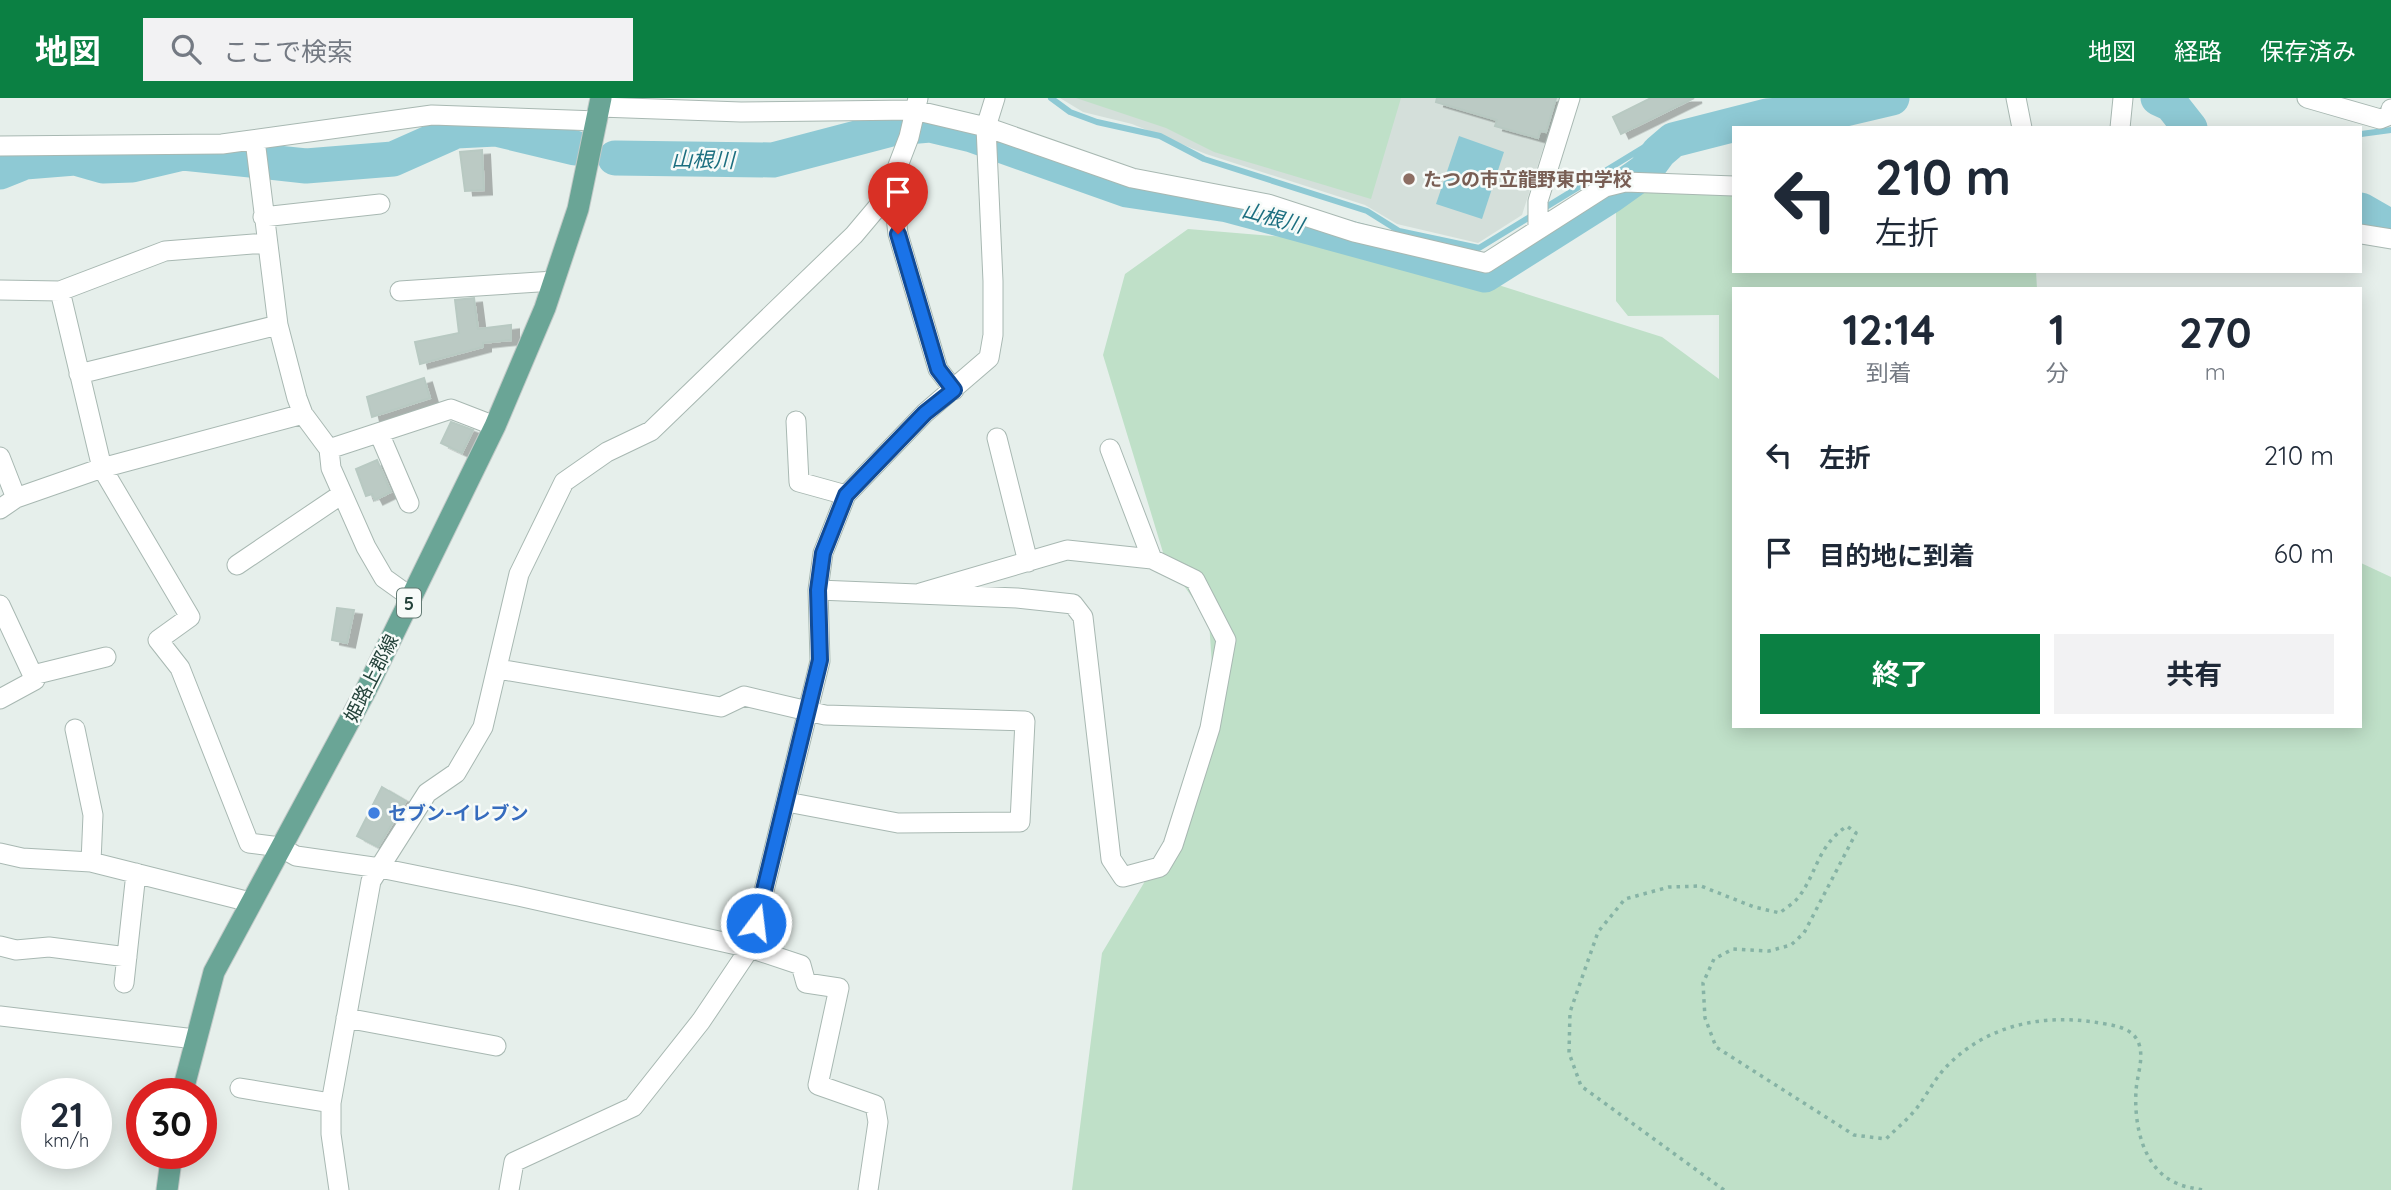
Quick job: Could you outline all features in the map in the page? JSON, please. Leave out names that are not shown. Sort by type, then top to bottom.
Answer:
[{"type":"main road","name":"姫路上郡線","points":[[186,1078],[214,972],[366,690],[495,426],[554,281],[579,209],[600,108]]},
{"type":"main road","points":[[167,1190],[170,1169]]},
{"type":"street","points":[[509,1190],[514,1162],[633,1107],[701,1021],[750,948],[820,660],[818,590],[823,553],[846,495],[925,413],[989,358],[993,335],[986,127],[995,98]]},
{"type":"street","points":[[1538,229],[1538,201],[1570,98]]},
{"type":"street","points":[[2016,98],[2022,126]]},
{"type":"street","points":[[2120,126],[2123,98]]},
{"type":"street","points":[[2307,98],[2380,119],[2390,114],[2391,109]]},
{"type":"street","points":[[0,146],[222,144],[432,115],[600,108],[913,117],[986,127],[1132,178],[1268,204],[1354,232],[1486,262],[1605,187],[1625,182],[1732,186]]},
{"type":"street","points":[[340,1190],[332,1147],[331,1103],[371,881],[427,793],[456,773],[483,727],[519,574],[564,482],[607,452],[651,431],[854,235],[886,197],[913,117]]},
{"type":"street","points":[[254,140],[278,325],[303,414],[329,450],[331,468],[342,494],[366,547],[384,578],[412,598]]},
{"type":"street","points":[[886,197],[895,208],[898,234],[938,369],[954,390]]},
{"type":"street","points":[[263,217],[380,204]]},
{"type":"street","points":[[2362,234],[2391,239]]},
{"type":"street","points":[[0,290],[60,291],[165,251],[266,243]]},
{"type":"street","points":[[400,291],[554,281]]},
{"type":"street","points":[[60,291],[102,468],[190,617],[158,640],[180,668],[249,844],[280,847],[296,856],[380,868],[750,948],[801,965],[806,983],[839,988],[818,1085],[875,1105],[878,1122],[867,1190]]},
{"type":"street","points":[[79,373],[278,325]]},
{"type":"street","points":[[329,450],[451,409],[495,426]]},
{"type":"street","points":[[0,457],[8,503],[102,468],[303,414]]},
{"type":"street","points":[[796,421],[799,482],[846,495]]},
{"type":"street","points":[[379,433],[409,503]]},
{"type":"street","points":[[997,438],[1028,562]]},
{"type":"street","points":[[1110,449],[1152,559]]},
{"type":"street","points":[[237,565],[342,494]]},
{"type":"street","points":[[818,590],[1017,598],[1073,604],[1083,617],[1111,859],[1122,877],[1160,867],[1173,845],[1210,728],[1226,640],[1195,580],[1152,559],[1067,550],[920,593]]},
{"type":"street","points":[[0,605],[35,680],[0,699]]},
{"type":"street","points":[[33,674],[106,657]]},
{"type":"street","points":[[498,669],[721,706],[744,696],[808,713],[1025,721],[1020,822],[898,823],[787,802]]},
{"type":"street","points":[[75,729],[93,815],[91,862]]},
{"type":"street","points":[[0,853],[22,858],[91,862],[250,902]]},
{"type":"street","points":[[124,983],[136,873]]},
{"type":"street","points":[[0,946],[16,950],[49,947],[127,957]]},
{"type":"street","points":[[0,1016],[195,1040]]},
{"type":"street","points":[[346,1018],[496,1046]]},
{"type":"street","points":[[240,1088],[331,1103]]},
{"type":"path","points":[[1724,1190],[1581,1086],[1569,1053],[1570,1012],[1598,932],[1625,899],[1669,887],[1702,886],[1754,907],[1780,913],[1798,898],[1813,867],[1835,834],[1847,826],[1856,833],[1804,933],[1791,945],[1769,951],[1733,949],[1714,958],[1703,983],[1705,1018],[1716,1047],[1816,1114],[1854,1135],[1886,1139],[1915,1110],[1946,1067],[1970,1047],[2005,1028],[2024,1022],[2073,1019],[2128,1030],[2138,1041],[2141,1058],[2136,1091],[2137,1122],[2144,1148],[2155,1166],[2174,1183],[2202,1190]]},
{"type":"shaded area","name":"たつの市立龍野東中学校","points":[[1060,98],[1559,98],[1522,215],[1478,243],[1397,224],[1365,205],[1206,154],[1132,124],[1083,112]]},
{"type":"green space","points":[[1076,98],[1401,98],[1371,199],[1214,152],[1166,128]]},
{"type":"green space","points":[[1639,190],[1732,195],[1732,273],[2036,273],[2037,287],[1732,287],[1732,728],[2362,728],[2362,563],[2391,577],[2391,1190],[1072,1190],[1102,953],[1181,821],[1216,726],[1209,621],[1165,559],[1103,355],[1125,274],[1188,229],[1345,242],[1394,252],[1662,337],[1719,379],[1719,315],[1628,316],[1616,301],[1616,199],[1629,200]]},
{"type":"water","points":[[1459,136],[1504,152],[1482,219],[1436,204]]},
{"type":"building","points":[[1437,98],[1556,98],[1546,132],[1540,131],[1538,138],[1495,126],[1497,120],[1436,102]]},
{"type":"building","points":[[1651,98],[1694,98],[1621,134],[1613,117]]},
{"type":"building","points":[[482,150],[484,190],[465,191],[460,152]]},
{"type":"building","points":[[474,298],[478,329],[511,325],[511,340],[483,343],[483,347],[420,364],[415,342],[459,333],[455,300]]},
{"type":"building","points":[[424,378],[430,398],[372,417],[367,397]]},
{"type":"building","points":[[451,422],[473,430],[462,453],[441,443]]},
{"type":"building","points":[[377,460],[391,492],[375,500],[372,494],[366,496],[356,469]]},
{"type":"building","points":[[337,608],[354,610],[347,643],[332,640]]},
{"type":"building","points":[[382,787],[406,801],[378,847],[357,836]]},
{"type":"waterway","points":[[1051,98],[1070,112],[1097,122],[1160,136],[1204,159],[1367,211],[1399,231],[1479,248],[1682,124],[1792,98]]},
{"type":"waterway","name":"山根川","points":[[615,158],[773,160],[895,128],[930,125],[972,135],[1127,190],[1228,205],[1485,275],[1645,171],[1659,152],[1673,140],[1767,116],[1841,110],[1892,98]]},
{"type":"waterway","name":"山根川","points":[[2158,98],[2171,104],[2188,126]]},
{"type":"waterway","name":"山根川","points":[[0,172],[25,162],[75,158],[103,166],[132,165],[183,153],[306,166],[393,159],[456,131],[496,129],[575,148]]},
{"type":"waterway","points":[[2362,134],[2391,130]]},
{"type":"waterway","name":"山根川","points":[[2362,211],[2391,227]]},
{"type":"place","name":"たつの市立龍野東中学校","points":[[1409,179]]},
{"type":"place","name":"セブン-イレブン","points":[[374,813]]},
{"type":"route","points":[[756,923],[820,660],[818,590],[823,553],[846,495],[925,413],[954,390],[938,369],[898,234]]}]
